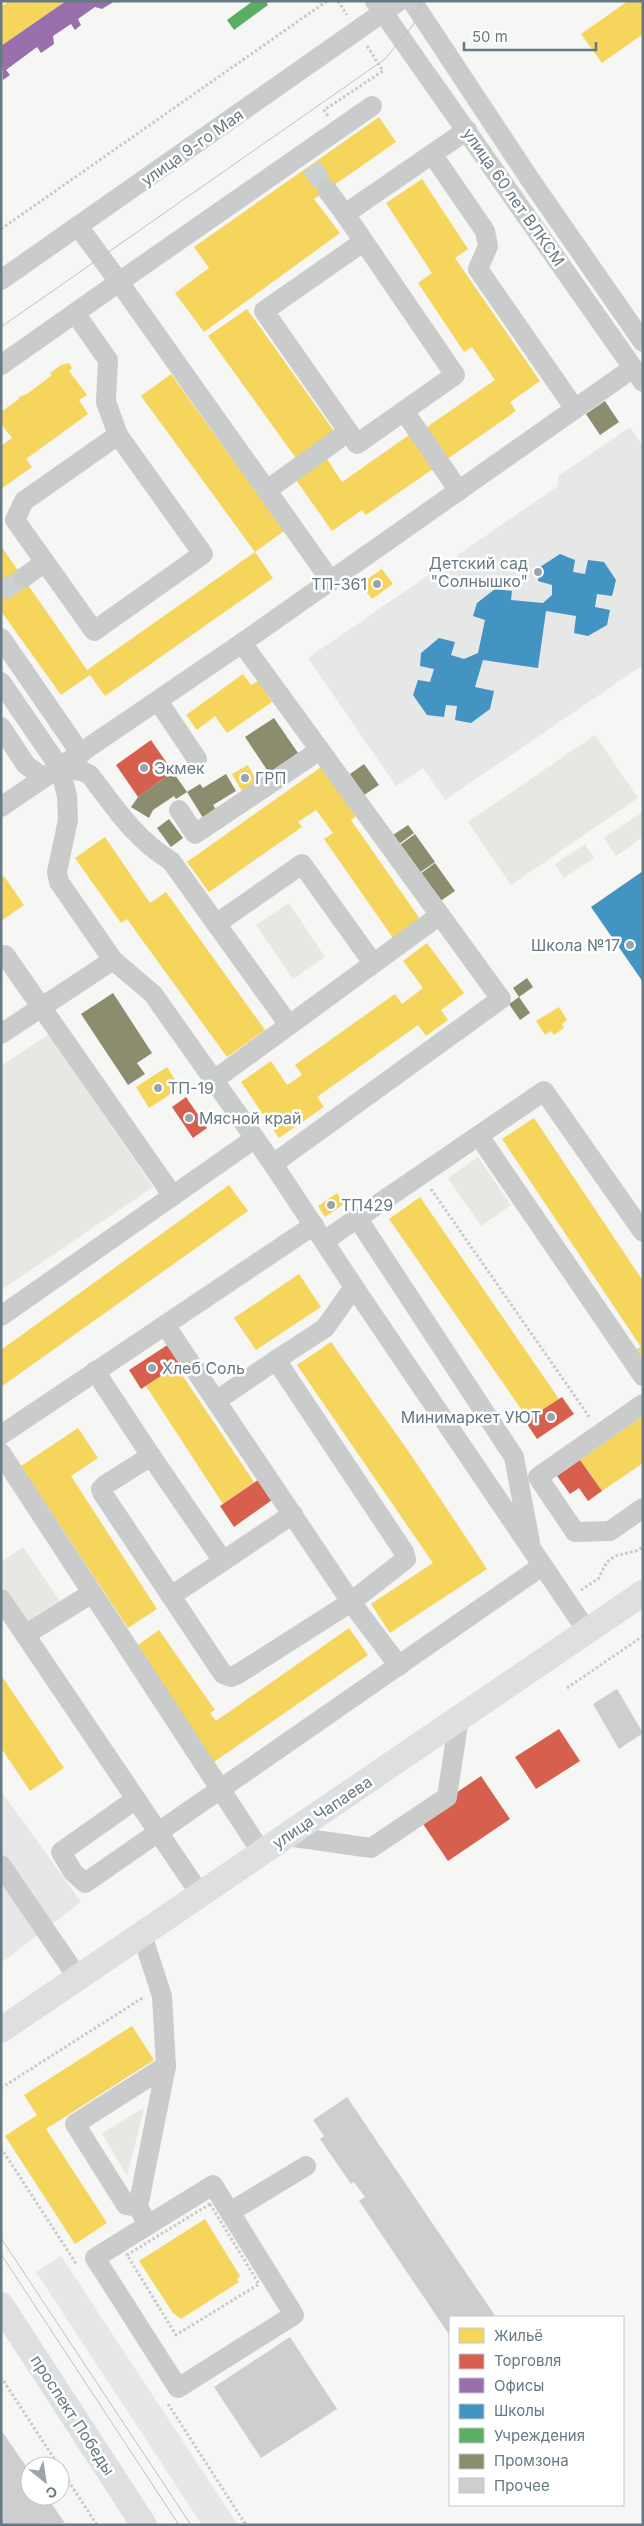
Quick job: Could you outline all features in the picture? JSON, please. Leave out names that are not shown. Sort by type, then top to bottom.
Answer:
[{"type":"main road","name":"улица Чапаева","points":[[1,2030],[643,1593]]},
{"type":"main road","name":"проспект Победы","points":[[1,2305],[144,2525]]},
{"type":"street","name":"улица 60 лет ВЛКСМ","points":[[412,1],[529,178],[643,342]]},
{"type":"street","name":"улица 9-го Мая","points":[[1,280],[357,31],[386,5]]},
{"type":"street","name":"улица 60 лет ВЛКСМ","points":[[386,5],[467,130],[638,375]]},
{"type":"street","points":[[1,365],[119,282],[307,160],[337,130],[372,106]]},
{"type":"street","points":[[345,214],[467,130]]},
{"type":"street","points":[[432,154],[485,231],[488,246],[478,269],[575,409]]},
{"type":"street","points":[[327,190],[345,214],[455,375],[356,444],[264,311],[363,242]]},
{"type":"street","points":[[78,226],[331,581]]},
{"type":"street","points":[[75,313],[108,360],[106,402],[118,434],[203,554],[94,631],[16,520],[24,501],[118,434]]},
{"type":"street","points":[[1,807],[242,644],[575,409],[638,375]]},
{"type":"street","points":[[404,411],[459,491]]},
{"type":"street","points":[[267,490],[348,432]]},
{"type":"street","points":[[23,578],[45,562]]},
{"type":"street","points":[[1,638],[81,754]]},
{"type":"street","points":[[242,644],[502,999],[273,1164]]},
{"type":"street","points":[[1,682],[67,796],[68,820],[57,872],[60,882],[113,960],[152,994],[214,1080],[273,1164],[587,1631]]},
{"type":"street","points":[[158,701],[197,759]]},
{"type":"street","points":[[1,728],[26,765],[52,773],[90,775],[131,829],[152,849],[171,861],[289,1025]]},
{"type":"street","points":[[178,810],[195,834],[320,750]]},
{"type":"street","points":[[216,924],[302,864],[374,963]]},
{"type":"street","points":[[214,1080],[440,915]]},
{"type":"street","points":[[5,955],[174,1196]]},
{"type":"street","points":[[1,1034],[113,960]]},
{"type":"street","points":[[1,1435],[165,1325],[319,1233],[358,1219],[544,1091],[643,1232]]},
{"type":"street","points":[[479,1136],[643,1376]]},
{"type":"street","points":[[1,1316],[254,1139]]},
{"type":"street","points":[[358,1219],[514,1457],[537,1559]]},
{"type":"street","points":[[216,1401],[324,1328],[354,1287]]},
{"type":"street","points":[[165,1325],[351,1602],[399,1666]]},
{"type":"street","points":[[151,1456],[101,1490],[223,1674],[231,1677],[238,1674],[351,1602],[401,1564],[406,1559],[404,1552],[276,1360]]},
{"type":"street","points":[[94,1371],[223,1561]]},
{"type":"street","points":[[643,1404],[538,1477],[575,1532],[610,1531],[643,1508]]},
{"type":"street","points":[[1,1453],[262,1853]]},
{"type":"street","points":[[171,1596],[293,1514]]},
{"type":"street","points":[[136,1799],[61,1852],[73,1872],[85,1883],[156,1832],[399,1666],[537,1559]]},
{"type":"street","points":[[25,1635],[92,1594]]},
{"type":"street","points":[[1,1599],[136,1799],[156,1832],[200,1894]]},
{"type":"street","points":[[286,1836],[371,1848],[447,1797],[459,1718]]},
{"type":"street","points":[[1,1865],[78,1978]]},
{"type":"street","points":[[142,1935],[162,1996],[166,2066],[138,2207],[148,2225]]},
{"type":"street","points":[[138,2207],[126,2205],[75,2124],[166,2066]]},
{"type":"street","points":[[230,2212],[306,2166]]},
{"type":"street","points":[[213,2185],[294,2315],[178,2388],[95,2258],[148,2225],[213,2185]]},
{"type":"path","points":[[1,229],[327,1]]},
{"type":"path","points":[[337,130],[324,110],[383,70],[338,1]]},
{"type":"path","points":[[422,1175],[600,1433]]},
{"type":"path","points":[[566,1600],[598,1579],[607,1562],[615,1556],[636,1551],[643,1547]]},
{"type":"path","points":[[567,1688],[643,1636]]},
{"type":"path","points":[[1,2088],[160,1988]]},
{"type":"path","points":[[210,2204],[259,2284],[176,2335],[127,2255],[210,2204]]},
{"type":"path","points":[[1,2377],[52,2456]]},
{"type":"path","points":[[70,2484],[96,2525]]},
{"type":"shaded area","name":"Детский сад \"Солнышко\"","points":[[630,427],[643,446],[643,665],[445,800],[423,768],[396,786],[308,658],[558,486],[558,476]]},
{"type":"shaded area","points":[[595,735],[638,798],[511,885],[468,822]]},
{"type":"shaded area","points":[[643,812],[643,837],[616,856],[604,838]]},
{"type":"shaded area","points":[[585,844],[594,858],[564,878],[555,864]]},
{"type":"shaded area","points":[[289,903],[325,957],[293,979],[256,925]]},
{"type":"shaded area","points":[[49,1034],[153,1187],[1,1290],[1,1066]]},
{"type":"shaded area","points":[[478,1157],[511,1205],[481,1226],[448,1178]]},
{"type":"shaded area","points":[[23,1547],[60,1601],[28,1623],[1,1584],[1,1562]]},
{"type":"shaded area","points":[[1,1791],[81,1902],[1,1963]]},
{"type":"shaded area","points":[[144,2108],[127,2176],[102,2133]]},
{"type":"shaded area","points":[[61,2256],[238,2525],[202,2525],[36,2272]]},
{"type":"building: Жильё","points":[[9,1],[66,1],[1,46],[1,7]]},
{"type":"building: Жильё","points":[[628,1],[643,1],[643,34],[602,63],[581,34]]},
{"type":"building: Жильё","points":[[379,117],[396,142],[314,199],[340,233],[204,332],[175,293],[209,268],[194,247]]},
{"type":"building: Жильё","points":[[422,179],[468,249],[455,258],[540,381],[510,402],[516,411],[446,460],[424,429],[495,380],[472,347],[464,352],[418,283],[432,273],[386,203]]},
{"type":"building: Жильё","points":[[247,309],[336,434],[298,461],[208,336]]},
{"type":"building: Жильё","points":[[69,363],[72,368],[69,371],[87,395],[79,400],[88,414],[26,459],[32,467],[1,489],[1,446],[12,438],[1,424],[1,412],[19,399],[19,397],[27,394],[52,375],[50,373],[61,365]]},
{"type":"building: Жильё","points":[[171,374],[284,531],[255,552],[141,396]]},
{"type":"building: Жильё","points":[[409,435],[433,469],[366,515],[362,510],[332,531],[294,477],[325,456],[342,482]]},
{"type":"building: Жильё","points":[[1,546],[87,670],[255,552],[273,578],[105,696],[90,675],[61,695],[1,611]]},
{"type":"building: Жильё","name":"ТП-361","points":[[382,569],[393,584],[372,599],[360,584]]},
{"type":"building: Жильё","points":[[243,674],[251,685],[258,681],[272,702],[227,733],[215,716],[197,730],[186,715]]},
{"type":"building: Жильё","name":"ГРП","points":[[248,765],[257,782],[242,791],[232,774]]},
{"type":"building: Жильё","points":[[321,767],[356,816],[351,820],[420,919],[393,938],[324,839],[333,833],[316,810],[298,822],[302,827],[209,892],[187,862]]},
{"type":"building: Жильё","points":[[105,837],[150,903],[166,892],[265,1030],[227,1057],[127,919],[121,923],[75,858]]},
{"type":"building: Жильё","points":[[4,876],[24,905],[1,921],[1,878]]},
{"type":"building: Жильё","points":[[427,943],[464,993],[441,1010],[448,1020],[426,1036],[418,1025],[317,1097],[324,1107],[279,1138],[241,1082],[271,1061],[287,1085],[302,1075],[295,1065],[395,994],[402,1004],[423,988],[403,961]]},
{"type":"building: Жильё","points":[[559,1007],[567,1020],[562,1024],[564,1028],[554,1035],[551,1031],[545,1035],[536,1021]]},
{"type":"building: Жильё","name":"ТП-19","points":[[167,1067],[180,1088],[149,1108],[136,1087]]},
{"type":"building: Жильё","points":[[534,1118],[643,1281],[643,1358],[637,1349],[641,1347],[502,1139]]},
{"type":"building: Жильё","points":[[229,1185],[248,1211],[1,1387],[1,1350]]},
{"type":"building: Жильё","name":"ТП429","points":[[337,1193],[344,1204],[325,1217],[318,1206]]},
{"type":"building: Жильё","points":[[420,1197],[559,1399],[528,1419],[389,1219]]},
{"type":"building: Жильё","points":[[299,1274],[321,1307],[256,1350],[234,1318]]},
{"type":"building: Жильё","points":[[331,1342],[411,1455],[487,1569],[390,1633],[371,1604],[433,1563],[297,1365]]},
{"type":"building: Жильё","points":[[176,1366],[254,1482],[223,1504],[146,1386]]},
{"type":"building: Жильё","points":[[643,1416],[643,1463],[602,1491],[580,1460]]},
{"type":"building: Жильё","points":[[78,1428],[98,1458],[71,1476],[157,1609],[128,1628],[21,1466]]},
{"type":"building: Жильё","points":[[349,1628],[368,1655],[211,1764],[131,1650],[159,1630],[215,1710],[210,1713],[216,1721]]},
{"type":"building: Жильё","points":[[1,1675],[64,1768],[30,1791],[1,1748]]},
{"type":"building: Жильё","points":[[132,2026],[154,2060],[46,2129],[107,2223],[75,2244],[5,2136],[37,2115],[24,2095]]},
{"type":"building: Жильё","points":[[205,2219],[240,2276],[237,2279],[239,2282],[181,2319],[173,2313],[139,2261]]},
{"type":"building: Торговля","name":"Экмек","points":[[151,740],[173,772],[138,797],[116,765]]},
{"type":"building: Торговля","name":"Мясной край","points":[[186,1097],[207,1128],[193,1138],[172,1107]]},
{"type":"building: Торговля","name":"Хлеб Соль","points":[[169,1344],[181,1363],[141,1389],[129,1370]]},
{"type":"building: Торговля","name":"Минимаркет УЮТ","points":[[562,1397],[574,1414],[537,1439],[525,1421]]},
{"type":"building: Торговля","points":[[580,1460],[602,1491],[588,1501],[579,1488],[570,1494],[557,1476]]},
{"type":"building: Торговля","points":[[258,1480],[272,1500],[234,1527],[220,1506]]},
{"type":"building: Торговля","points":[[559,1729],[580,1761],[536,1789],[515,1757]]},
{"type":"building: Торговля","points":[[481,1776],[510,1819],[448,1861],[419,1818]]},
{"type":"building: Офисы","points":[[66,1],[115,1],[102,9],[95,7],[78,19],[81,25],[75,30],[71,24],[53,36],[54,44],[41,53],[37,47],[6,70],[10,75],[3,80],[1,46]]},
{"type":"building: Школы","points":[[560,554],[575,560],[573,572],[585,574],[588,560],[604,562],[616,580],[612,596],[597,594],[595,607],[610,610],[607,625],[588,636],[574,633],[576,616],[546,611],[538,668],[483,660],[475,687],[494,691],[490,709],[471,723],[455,720],[457,706],[446,705],[444,717],[427,715],[413,695],[418,680],[430,682],[434,669],[420,666],[421,653],[439,638],[455,642],[451,655],[464,659],[478,653],[485,620],[473,616],[477,603],[495,589],[512,591],[511,600],[543,603],[552,595],[552,585],[538,581],[540,567]]},
{"type":"building: Школы","name":"Школа №17","points":[[643,871],[643,982],[591,907]]},
{"type":"building: Учреждения","points":[[253,1],[266,1],[268,5],[234,30],[227,20]]},
{"type":"building: Промзона","points":[[605,401],[619,422],[600,435],[586,414]]},
{"type":"building: Промзона","points":[[274,718],[298,753],[269,773],[245,737]]},
{"type":"building: Промзона","points":[[364,764],[379,785],[364,795],[350,774]]},
{"type":"building: Промзона","points":[[173,772],[187,792],[176,799],[174,796],[153,810],[149,818],[131,807],[138,797]]},
{"type":"building: Промзона","points":[[226,774],[236,791],[213,805],[218,813],[205,821],[187,792],[200,784],[203,788]]},
{"type":"building: Промзона","points":[[169,819],[183,838],[171,847],[157,828]]},
{"type":"building: Промзона","points":[[408,825],[414,833],[399,844],[393,835]]},
{"type":"building: Промзона","points":[[415,834],[435,862],[419,873],[400,845]]},
{"type":"building: Промзона","points":[[435,863],[455,891],[439,902],[420,874]]},
{"type":"building: Промзона","points":[[527,978],[533,987],[519,997],[513,988]]},
{"type":"building: Промзона","points":[[113,993],[152,1053],[137,1063],[145,1074],[128,1085],[81,1014]]},
{"type":"building: Промзона","points":[[519,997],[530,1013],[520,1020],[509,1004]]},
{"type":"building: Прочее","points":[[617,1689],[643,1733],[619,1749],[593,1704]]},
{"type":"building: Прочее","points":[[347,2097],[495,2316],[449,2316],[449,2335],[359,2201],[365,2197],[354,2182],[351,2184],[320,2139],[324,2136],[313,2120]]},
{"type":"building: Прочее","points":[[290,2337],[337,2409],[261,2458],[214,2387]]},
{"type":"building: Прочее","points":[[1,2430],[20,2458],[20,2506],[53,2506],[65,2523],[1,2525]]},
{"type":"tunnel","points":[[311,166],[327,190]]},
{"type":"tunnel","points":[[1,592],[23,578]]},
{"type":"tram line","points":[[1,327],[385,59],[413,25],[421,1]]},
{"type":"tram line","points":[[1,2238],[191,2525]]},
{"type":"tram line","points":[[1,2254],[179,2525]]},
{"type":"place","name":"Детский сад \"Солнышко\"","points":[[538,572]]},
{"type":"place","name":"ТП-361","points":[[377,584]]},
{"type":"place","name":"Экмек","points":[[144,768]]},
{"type":"place","name":"ГРП","points":[[245,778]]},
{"type":"place","name":"Школа №17","points":[[630,945]]},
{"type":"place","name":"ТП-19","points":[[158,1088]]},
{"type":"place","name":"Мясной край","points":[[189,1118]]},
{"type":"place","name":"ТП429","points":[[331,1205]]},
{"type":"place","name":"Хлеб Соль","points":[[152,1368]]},
{"type":"place","name":"Минимаркет УЮТ","points":[[551,1417]]}]
